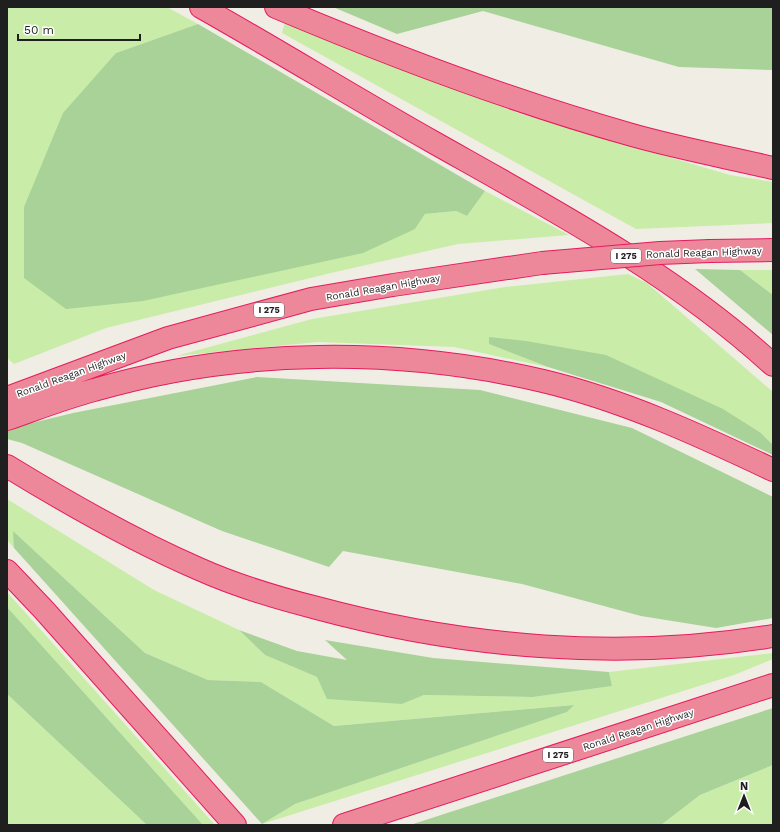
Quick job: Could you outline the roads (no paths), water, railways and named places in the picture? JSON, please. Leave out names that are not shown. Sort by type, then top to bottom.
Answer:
[{"type":"highway","points":[[201,7],[578,224],[667,283],[721,322],[773,365]]},
{"type":"highway","points":[[276,7],[437,71],[577,119],[643,138],[773,168]]},
{"type":"highway","name":"Ronald Reagan Highway","points":[[8,412],[168,338],[311,299],[542,263],[660,253],[773,250]]},
{"type":"highway","points":[[8,412],[150,376],[256,360],[315,356],[416,361],[458,365],[543,381],[603,399],[691,432],[773,470]]},
{"type":"highway","points":[[7,466],[102,522],[200,570],[280,598],[352,618],[441,635],[500,643],[582,648],[656,648],[721,644],[773,636]]},
{"type":"highway","points":[[7,571],[44,610],[235,825]]},
{"type":"highway","name":"Ronald Reagan Highway","points":[[344,825],[773,685]]}]
